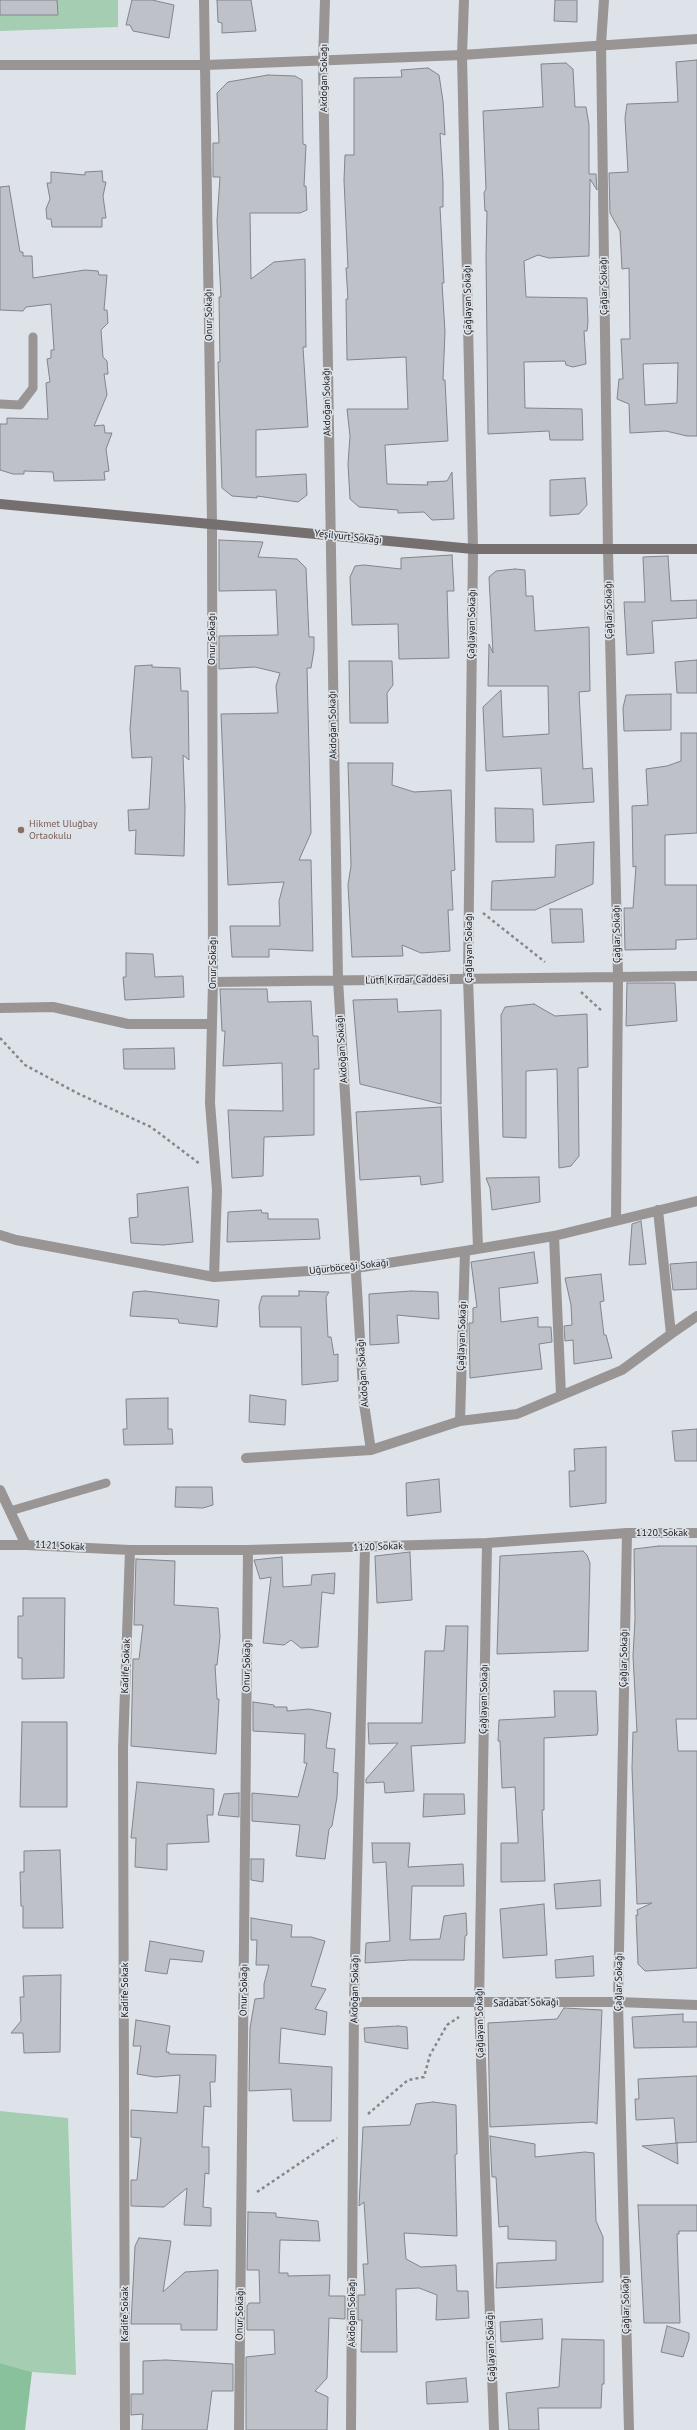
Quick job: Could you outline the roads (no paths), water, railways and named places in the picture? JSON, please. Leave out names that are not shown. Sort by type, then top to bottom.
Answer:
[{"type":"main road","name":"Yeşilyurt Sokağı","points":[[0,504],[473,549],[608,551],[697,549]]},
{"type":"street","name":"Onur Sokağı","points":[[204,0],[212,524],[213,982],[210,1103],[216,1176],[214,1277]]},
{"type":"street","name":"Akdoğan Sokağı","points":[[325,0],[323,61],[329,536],[338,980],[364,1404],[371,1450]]},
{"type":"street","name":"Çağlayan Sokağı","points":[[464,0],[462,55],[473,549],[468,979],[478,1248]]},
{"type":"street","name":"Çağlar Sokağı","points":[[604,0],[601,44],[608,551],[618,977],[616,1220]]},
{"type":"street","points":[[0,65],[206,65],[323,61],[462,55],[601,44],[697,39]]},
{"type":"street","name":"Lütfi Kırdar Caddesi","points":[[213,982],[697,976]]},
{"type":"street","points":[[0,1008],[53,1007],[128,1024],[212,1024]]},
{"type":"street","name":"Uğurböceği Sokağı","points":[[0,1235],[16,1240],[214,1277],[356,1268],[465,1251],[554,1236],[697,1201]]},
{"type":"street","points":[[658,1210],[671,1334]]},
{"type":"street","points":[[554,1236],[561,1395]]},
{"type":"street","name":"Çağlayan Sokağı","points":[[460,1421],[465,1251]]},
{"type":"street","points":[[246,1458],[371,1450],[460,1421],[518,1414],[622,1370],[697,1316]]},
{"type":"street","name":"1121 Sokak","points":[[0,1490],[26,1545],[130,1550]]},
{"type":"street","name":"Çağlar Sokağı","points":[[627,1533],[618,2002],[629,2430]]},
{"type":"street","name":"1120. Sokak","points":[[627,1533],[697,1533]]},
{"type":"street","name":"1120 Sokak","points":[[130,1550],[248,1550],[487,1543],[627,1533]]},
{"type":"street","name":"Çağlayan Sokağı","points":[[487,1543],[478,2003],[494,2430]]},
{"type":"street","points":[[0,1545],[26,1545]]},
{"type":"street","name":"Akdoğan Sokağı","points":[[351,2430],[354,2002],[365,1547]]},
{"type":"street","name":"Kadife Sokak","points":[[124,2430],[123,1748],[130,1550]]},
{"type":"street","name":"Onur Sokağı","points":[[239,2430],[248,1550]]},
{"type":"street","name":"Sadabat Sokağı","points":[[354,2002],[618,2002],[697,2005]]},
{"type":"lane","points":[[0,404],[20,405],[33,388],[33,337]]},
{"type":"lane","points":[[10,1511],[106,1483]]},
{"type":"place","name":"Hikmet Uluğbay Ortaokulu","points":[[21,830]]}]
